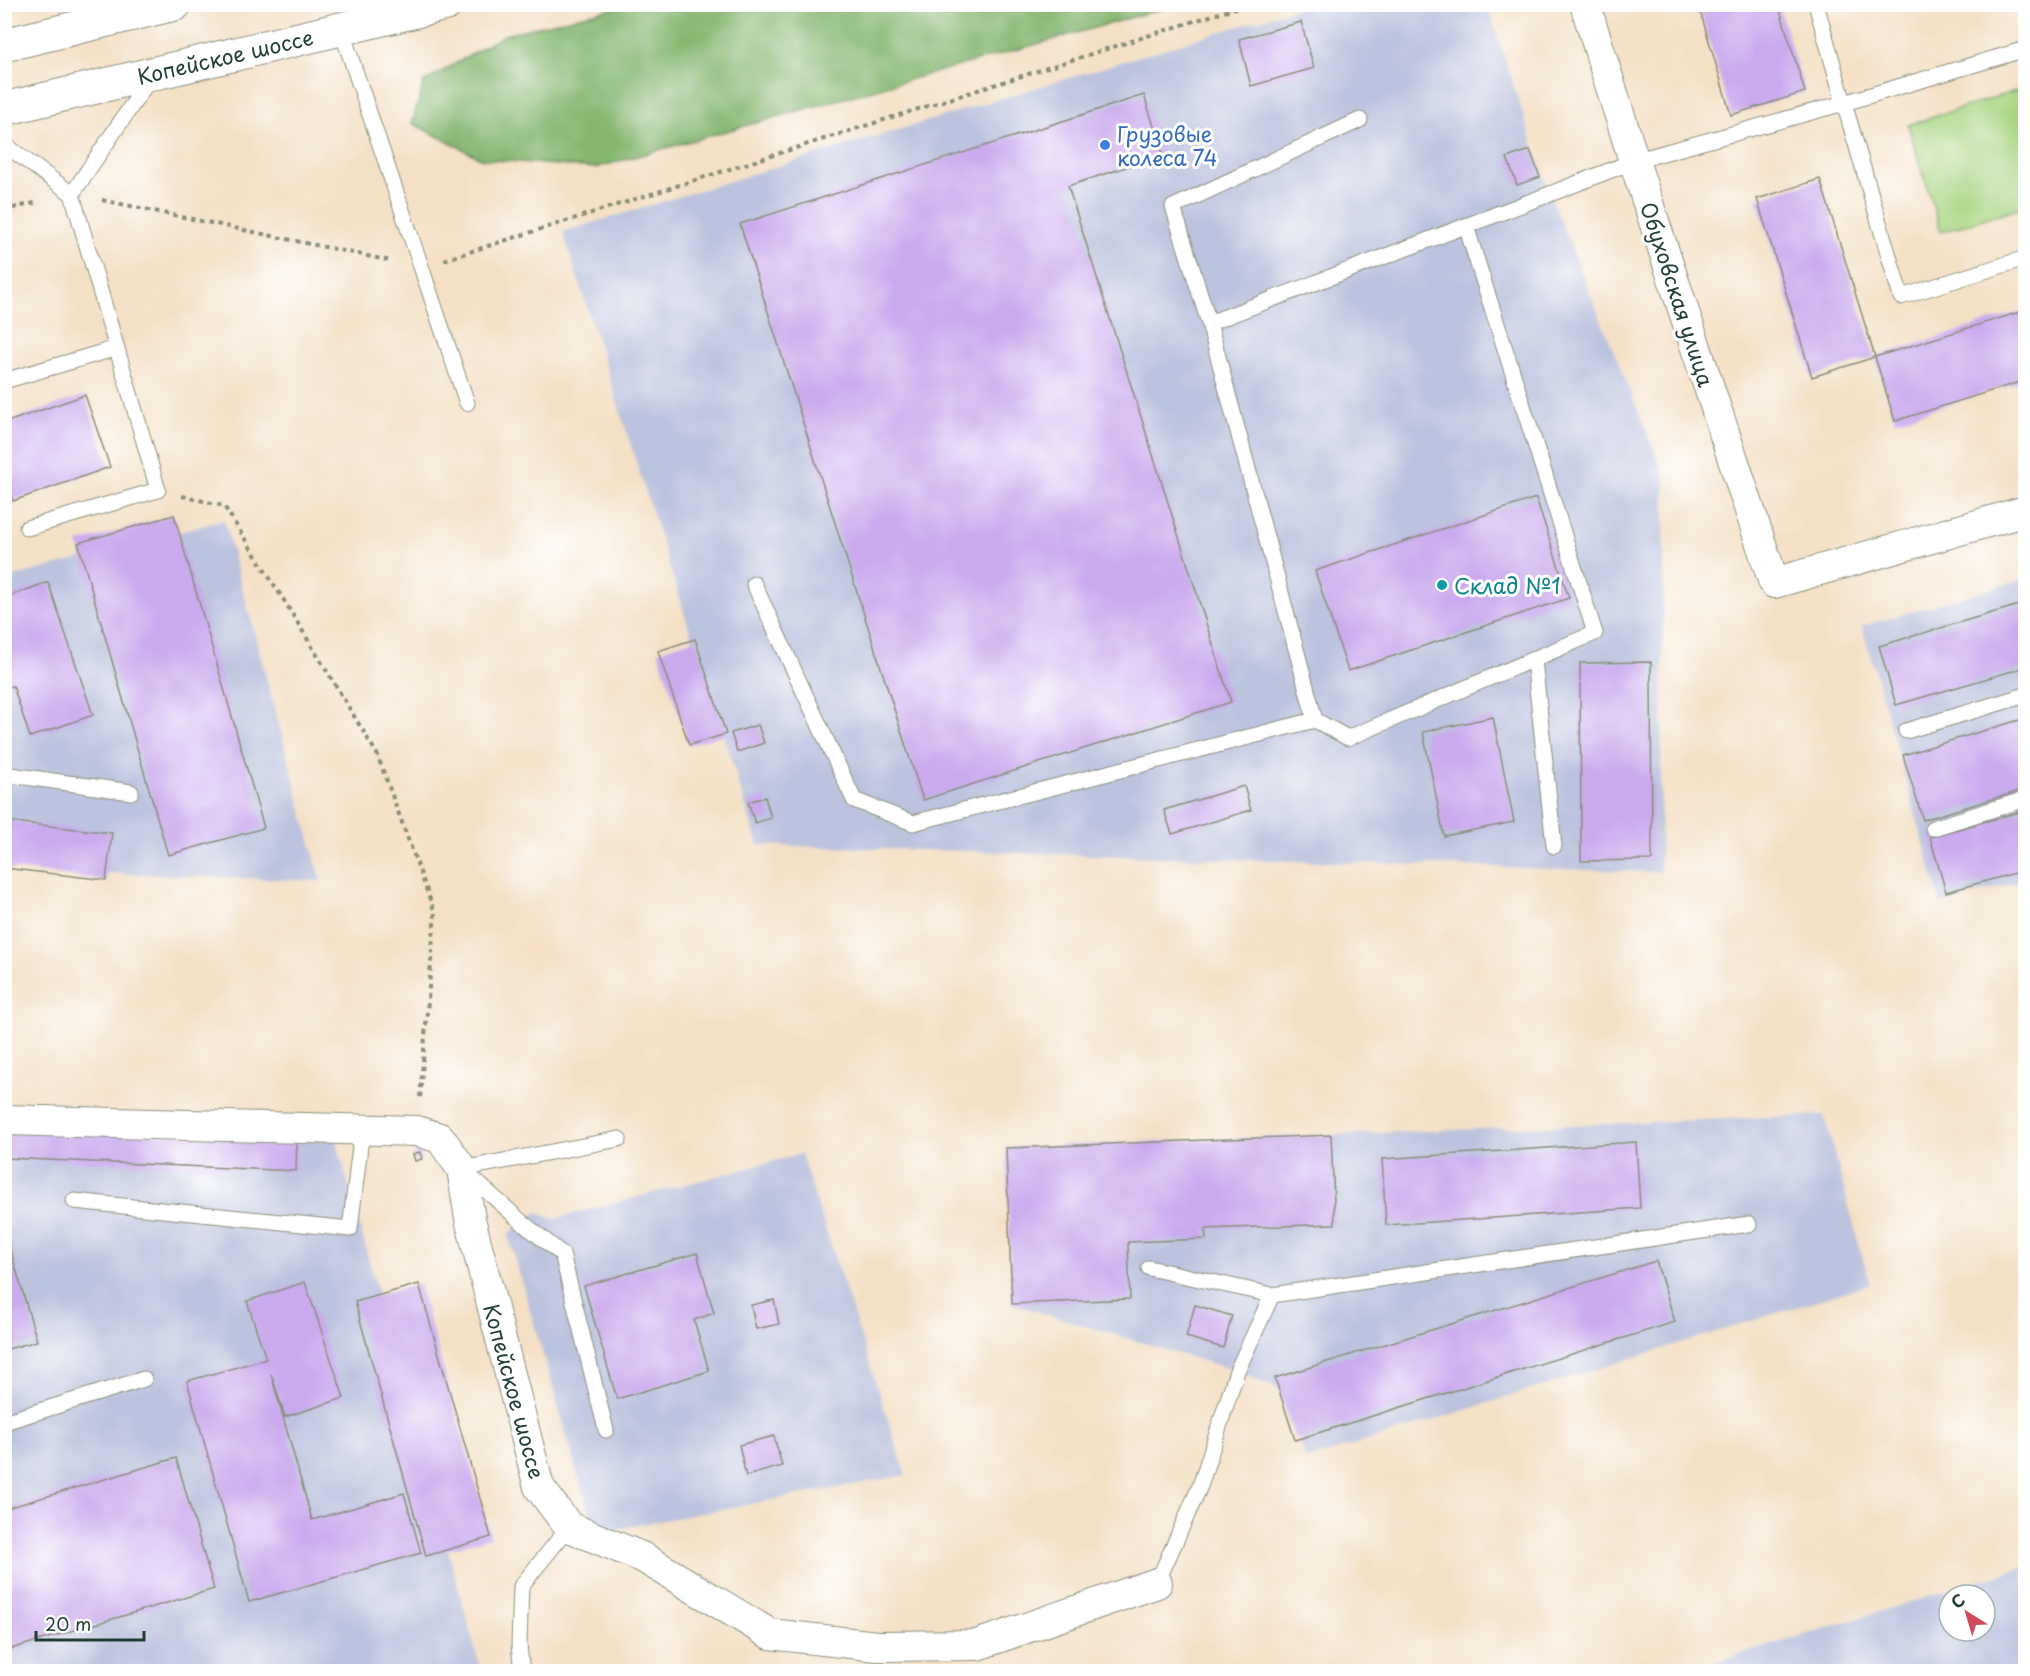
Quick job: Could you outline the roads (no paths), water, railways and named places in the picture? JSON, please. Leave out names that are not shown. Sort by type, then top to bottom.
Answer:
[{"type":"main road","points":[[4,45],[92,14],[176,4]]},
{"type":"main road","name":"Копейское шоссе","points":[[4,109],[446,4]]},
{"type":"street","name":"Обуховская улица","points":[[1585,4],[1634,161],[1774,583],[2025,511]]},
{"type":"street","name":"Копейское шоссе","points":[[4,1120],[417,1131],[440,1138],[462,1169],[470,1219],[539,1487],[569,1527]]},
{"type":"street","points":[[569,1527],[644,1558],[770,1634],[877,1646],[977,1645],[1157,1582]]},
{"type":"lane","points":[[1816,4],[1901,297],[2025,258]]},
{"type":"lane","points":[[341,29],[467,403]]},
{"type":"lane","points":[[1209,323],[1634,161],[1844,103],[2025,48]]},
{"type":"lane","points":[[72,194],[154,74]]},
{"type":"lane","points":[[1315,720],[1209,323],[1173,207],[1360,120]]},
{"type":"lane","points":[[4,144],[72,194],[158,490],[27,528]]},
{"type":"lane","points":[[754,584],[854,800],[913,823],[1315,720],[1348,738],[1595,633],[1466,226]]},
{"type":"lane","points":[[4,381],[117,348]]},
{"type":"lane","points":[[1534,660],[1554,846]]},
{"type":"lane","points":[[1905,731],[2025,694]]},
{"type":"lane","points":[[4,774],[131,792]]},
{"type":"lane","points":[[1933,828],[2025,799]]},
{"type":"lane","points":[[74,1201],[350,1229],[360,1146],[365,1131]]},
{"type":"lane","points":[[462,1169],[619,1139]]},
{"type":"lane","points":[[462,1169],[562,1254],[606,1430]]},
{"type":"lane","points":[[1149,1268],[1272,1295],[1749,1224]]},
{"type":"lane","points":[[1157,1582],[1200,1486],[1237,1371],[1272,1295]]},
{"type":"lane","points":[[4,1422],[144,1379]]},
{"type":"lane","points":[[522,1671],[519,1645],[521,1586],[569,1527]]},
{"type":"place","name":"Грузовые колеса 74","points":[[1105,145]]},
{"type":"place","name":"Склад №1","points":[[1442,585]]}]
